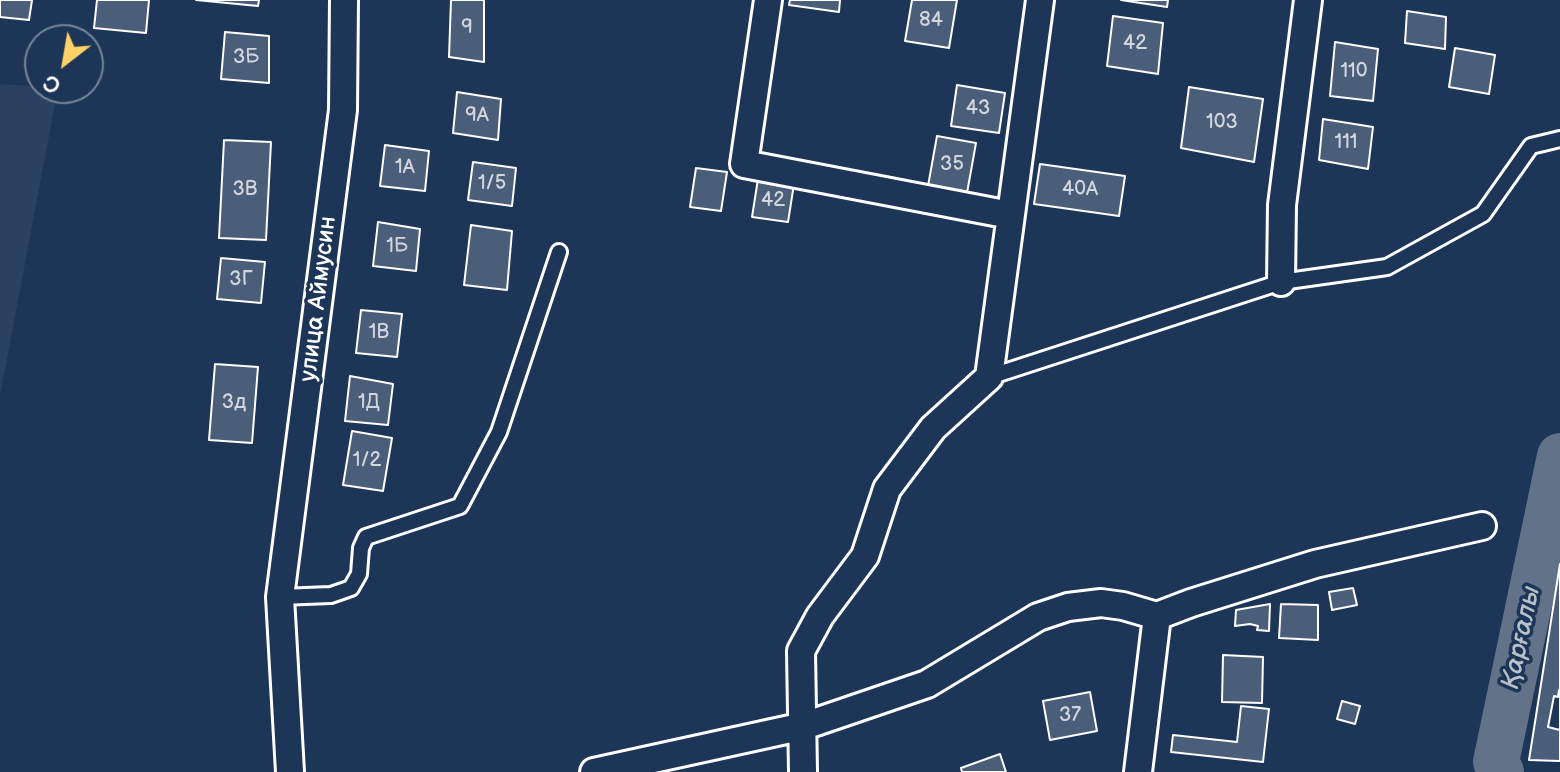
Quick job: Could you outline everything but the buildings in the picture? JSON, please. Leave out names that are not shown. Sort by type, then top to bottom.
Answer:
[{"type":"street","name":"улица Аймусин","points":[[290,772],[280,597],[343,110],[344,0]]},
{"type":"street","points":[[768,0],[744,164],[1010,215]]},
{"type":"street","points":[[803,772],[801,651],[820,616],[865,556],[887,489],[933,428],[989,377],[1040,0]]},
{"type":"street","points":[[1281,282],[1282,205],[1308,0]]},
{"type":"street","points":[[594,772],[804,726],[927,684],[1038,617],[1068,607],[1101,603],[1157,616],[1315,564],[1482,526]]},
{"type":"street","points":[[1138,772],[1157,616]]},
{"type":"lane","points":[[989,377],[1281,282],[1387,267],[1483,214],[1531,146],[1560,139]]},
{"type":"lane","points":[[280,597],[331,595],[351,588],[359,574],[361,548],[366,537],[460,506],[499,432],[559,252]]},
{"type":"shaded area","points":[[0,84],[24,86],[24,104],[55,104],[0,396]]},
{"type":"waterway","name":"Қарғалы","points":[[1501,772],[1496,762],[1560,456]]}]
